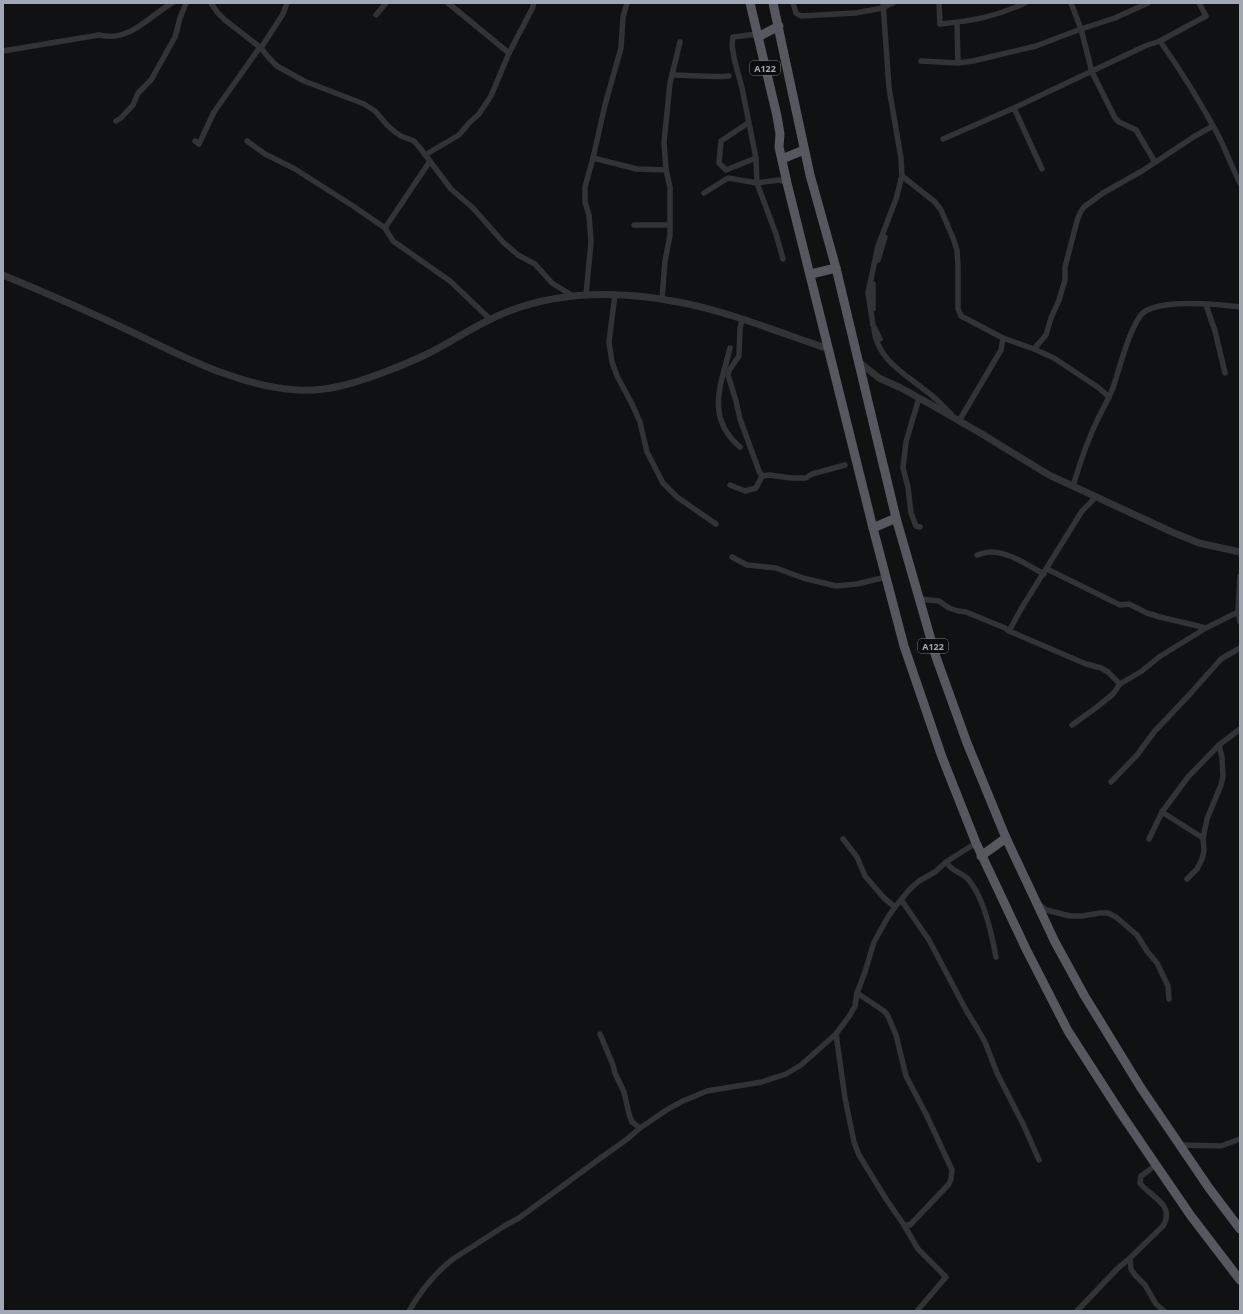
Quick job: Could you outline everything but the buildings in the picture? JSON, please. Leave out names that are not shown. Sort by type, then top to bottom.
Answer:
[{"type":"highway","name":"A122","points":[[750,3],[777,116],[780,134],[780,147],[787,183],[811,274],[873,528],[904,646],[942,757],[981,856],[1068,1031],[1122,1115],[1191,1216],[1240,1280]]},
{"type":"highway","name":"A122","points":[[773,3],[804,150],[836,268],[896,518],[918,599],[936,657],[967,743],[1006,838],[1055,942],[1084,995],[1141,1088],[1209,1188],[1240,1229]]},
{"type":"highway","points":[[758,35],[779,26]]},
{"type":"highway","points":[[782,159],[804,150]]},
{"type":"highway","points":[[811,274],[836,268]]},
{"type":"highway","points":[[873,528],[896,518]]},
{"type":"highway","points":[[981,856],[1006,838]]},
{"type":"street","points":[[3,51],[99,35],[114,36],[134,31],[162,8],[172,3]]},
{"type":"street","points":[[116,121],[133,105],[138,93],[152,80],[175,37],[186,3]]},
{"type":"street","points":[[211,3],[225,20],[261,47],[277,66],[317,87],[364,104],[375,111],[395,132],[414,141],[452,189],[472,208],[503,242],[518,255],[535,264],[552,282],[573,296]]},
{"type":"street","points":[[195,142],[199,144],[214,112],[261,47],[283,14],[287,3]]},
{"type":"street","points":[[376,15],[386,3]]},
{"type":"street","points":[[448,3],[509,52]]},
{"type":"street","points":[[425,155],[459,135],[479,114],[491,96],[509,52],[534,3]]},
{"type":"street","points":[[586,295],[591,242],[589,215],[585,202],[585,187],[621,48],[623,17],[627,3]]},
{"type":"street","points":[[793,3],[796,13],[801,16],[842,14],[893,3]]},
{"type":"street","points":[[939,3],[940,24],[986,18],[1025,3]]},
{"type":"street","points":[[1070,3],[1081,29],[1092,72],[1115,118],[1119,122],[1136,130],[1155,162]]},
{"type":"street","points":[[921,61],[958,63],[973,61],[1036,46],[1114,18],[1148,3]]},
{"type":"street","points":[[943,139],[1160,41],[1206,16],[1198,3]]},
{"type":"street","points":[[883,6],[889,88],[901,158],[902,176],[872,289],[874,300],[872,320],[875,338],[883,354],[890,363],[928,392],[957,419]]},
{"type":"street","points":[[957,24],[958,63]]},
{"type":"street","points":[[758,35],[733,38],[732,45],[756,158],[757,183],[776,234],[783,259]]},
{"type":"street","points":[[1160,41],[1180,70],[1213,126],[1240,183]]},
{"type":"street","points":[[662,299],[670,225],[670,187],[666,170],[664,142],[670,83],[680,42]]},
{"type":"street","points":[[672,75],[717,77],[729,76]]},
{"type":"street","points":[[1014,108],[1042,169]]},
{"type":"street","points":[[748,123],[720,140],[719,162],[726,170],[756,158]]},
{"type":"street","points":[[1034,349],[1046,335],[1051,318],[1059,300],[1065,280],[1065,267],[1080,213],[1098,196],[1213,126]]},
{"type":"street","points":[[247,141],[265,154],[295,169],[385,228],[394,241],[450,282],[490,319]]},
{"type":"street","points":[[593,158],[637,169],[666,170]]},
{"type":"street","points":[[385,228],[430,161]]},
{"type":"street","points":[[902,176],[935,202],[941,210],[953,238],[957,250],[958,309],[960,316],[1003,338],[1054,358],[1109,397]]},
{"type":"street","points":[[704,193],[728,178],[757,183],[779,180],[787,183]]},
{"type":"street","points":[[634,224],[670,225]]},
{"type":"street","points":[[3,275],[117,325],[192,361],[244,380],[267,386],[298,390],[330,388],[361,381],[399,367],[490,319],[531,303],[573,296],[615,294],[662,299],[692,305],[742,319],[829,349]]},
{"type":"street","points":[[615,294],[609,342],[612,362],[617,376],[640,422],[647,452],[663,483],[678,497],[716,524]]},
{"type":"street","points":[[1073,486],[1089,438],[1109,397],[1130,335],[1135,324],[1144,313],[1151,309],[1167,305],[1240,307]]},
{"type":"street","points":[[1206,305],[1215,331],[1225,373]]},
{"type":"street","points":[[742,319],[739,356],[730,369],[728,375],[740,419],[758,471],[762,476]]},
{"type":"street","points":[[873,325],[880,339]]},
{"type":"street","points":[[1001,350],[1003,338]]},
{"type":"street","points":[[957,419],[1001,350],[1012,342]]},
{"type":"street","points":[[730,348],[720,385],[718,410],[720,421],[726,433],[740,447]]},
{"type":"street","points":[[859,362],[879,378],[920,398],[1032,465],[1073,486],[1178,535],[1240,552]]},
{"type":"street","points":[[863,381],[879,378]]},
{"type":"street","points":[[920,398],[906,442],[903,468],[908,487],[911,513],[916,526],[920,527]]},
{"type":"street","points":[[762,476],[770,475],[791,478],[806,478],[812,474],[845,464]]},
{"type":"street","points":[[730,485],[745,491],[756,488],[762,476]]},
{"type":"street","points":[[1009,631],[1082,511],[1096,497]]},
{"type":"street","points":[[977,555],[989,552],[1016,558],[1120,605],[1129,604],[1147,613],[1206,628]]},
{"type":"street","points":[[732,557],[747,565],[776,568],[803,578],[836,586],[857,584],[886,577]]},
{"type":"street","points":[[1240,576],[1238,612],[1240,622]]},
{"type":"street","points":[[918,599],[942,602],[949,608],[966,612],[1086,664],[1101,668],[1108,672],[1120,684]]},
{"type":"street","points":[[1072,725],[1113,694],[1120,684],[1142,671],[1159,657],[1206,628],[1238,612]]},
{"type":"street","points":[[1111,782],[1136,755],[1154,732],[1221,659],[1240,648]]},
{"type":"street","points":[[1149,839],[1162,812],[1188,777],[1218,745],[1240,730]]},
{"type":"street","points":[[1187,878],[1196,869],[1202,859],[1204,851],[1203,838],[1209,812],[1223,777],[1222,757],[1218,745]]},
{"type":"street","points":[[1162,812],[1203,838]]},
{"type":"street","points":[[843,839],[857,857],[865,876],[884,898],[895,907]]},
{"type":"street","points":[[409,1311],[426,1287],[445,1265],[519,1218],[668,1108],[707,1091],[762,1082],[790,1072],[801,1065],[836,1034],[847,1020],[855,1006],[857,993],[874,942],[895,907],[902,901],[915,884],[976,843]]},
{"type":"street","points":[[946,862],[949,867],[968,880],[977,894],[993,937],[996,957]]},
{"type":"street","points":[[902,901],[929,940],[966,1010],[980,1033],[997,1073],[1040,1160]]},
{"type":"street","points":[[1037,903],[1046,910],[1070,916],[1108,913],[1126,924],[1138,935],[1157,962],[1168,986],[1169,999]]},
{"type":"street","points":[[1044,919],[1056,913]]},
{"type":"street","points":[[857,993],[884,1011],[888,1016],[896,1035],[906,1076],[926,1114],[952,1170],[949,1184],[910,1225],[904,1225]]},
{"type":"street","points":[[600,1034],[624,1092],[632,1122],[640,1128]]},
{"type":"street","points":[[836,1034],[845,1098],[856,1149],[862,1162],[904,1225],[918,1249],[946,1277],[917,1311]]},
{"type":"street","points":[[1180,1145],[1221,1146],[1240,1139]]},
{"type":"street","points":[[1077,1311],[1117,1269],[1162,1226],[1166,1218],[1163,1205],[1140,1183],[1141,1176],[1156,1165]]},
{"type":"street","points":[[1130,1258],[1132,1270],[1135,1275],[1145,1285],[1156,1304],[1164,1311]]}]
